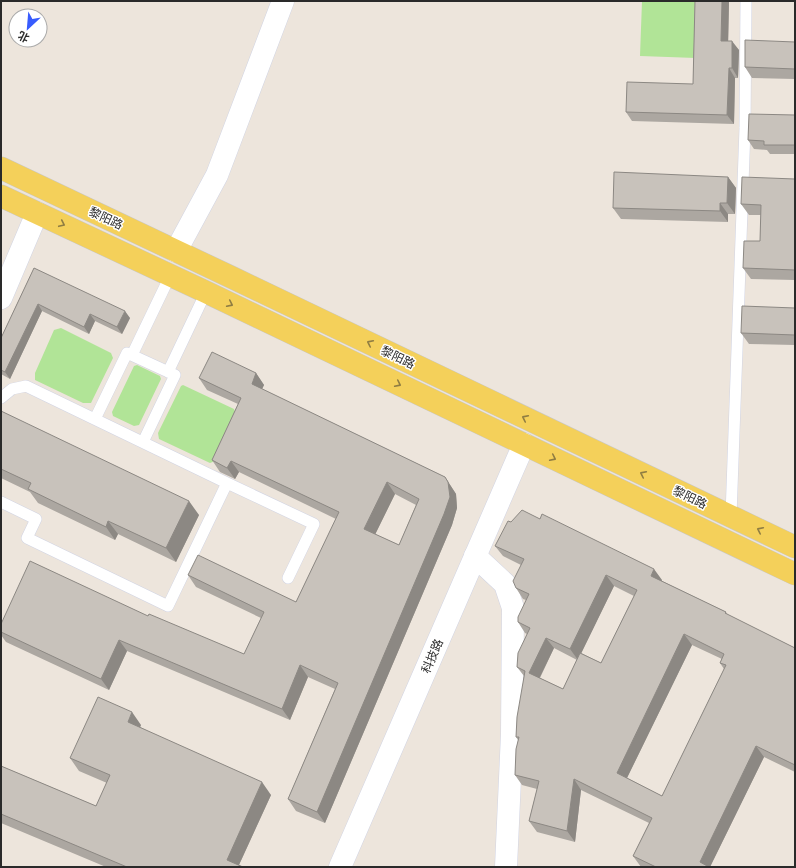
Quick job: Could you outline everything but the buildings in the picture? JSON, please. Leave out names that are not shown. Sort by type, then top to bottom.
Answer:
[{"type":"main road","name":"黎阳路","points":[[1,168],[795,547]]},
{"type":"main road","name":"黎阳路","points":[[1,196],[206,292],[795,574]]},
{"type":"street","points":[[176,251],[216,175],[283,1]]},
{"type":"street","points":[[1,298],[37,213]]},
{"type":"street","name":"科技路","points":[[340,867],[524,444]]},
{"type":"street","points":[[475,556],[505,584],[513,608],[512,734],[506,867]]},
{"type":"lane","points":[[731,516],[746,128],[746,1]]},
{"type":"lane","points":[[132,355],[170,276]]},
{"type":"lane","points":[[168,372],[206,292]]},
{"type":"lane","points":[[95,419],[127,352],[175,376],[143,442]]},
{"type":"lane","points":[[1,398],[12,389],[26,386],[314,524],[288,578]]},
{"type":"lane","points":[[1,502],[36,519],[27,538],[168,606],[227,483]]},
{"type":"green space","points":[[642,1],[698,1],[696,58],[640,56]]},
{"type":"green space","points":[[61,328],[111,353],[113,358],[91,403],[83,403],[35,380],[35,373],[54,330]]},
{"type":"green space","points":[[137,365],[160,376],[161,379],[139,425],[134,426],[113,416],[112,412],[134,366]]},
{"type":"green space","points":[[183,385],[234,409],[236,415],[215,461],[210,463],[159,439],[158,433],[181,386]]}]
